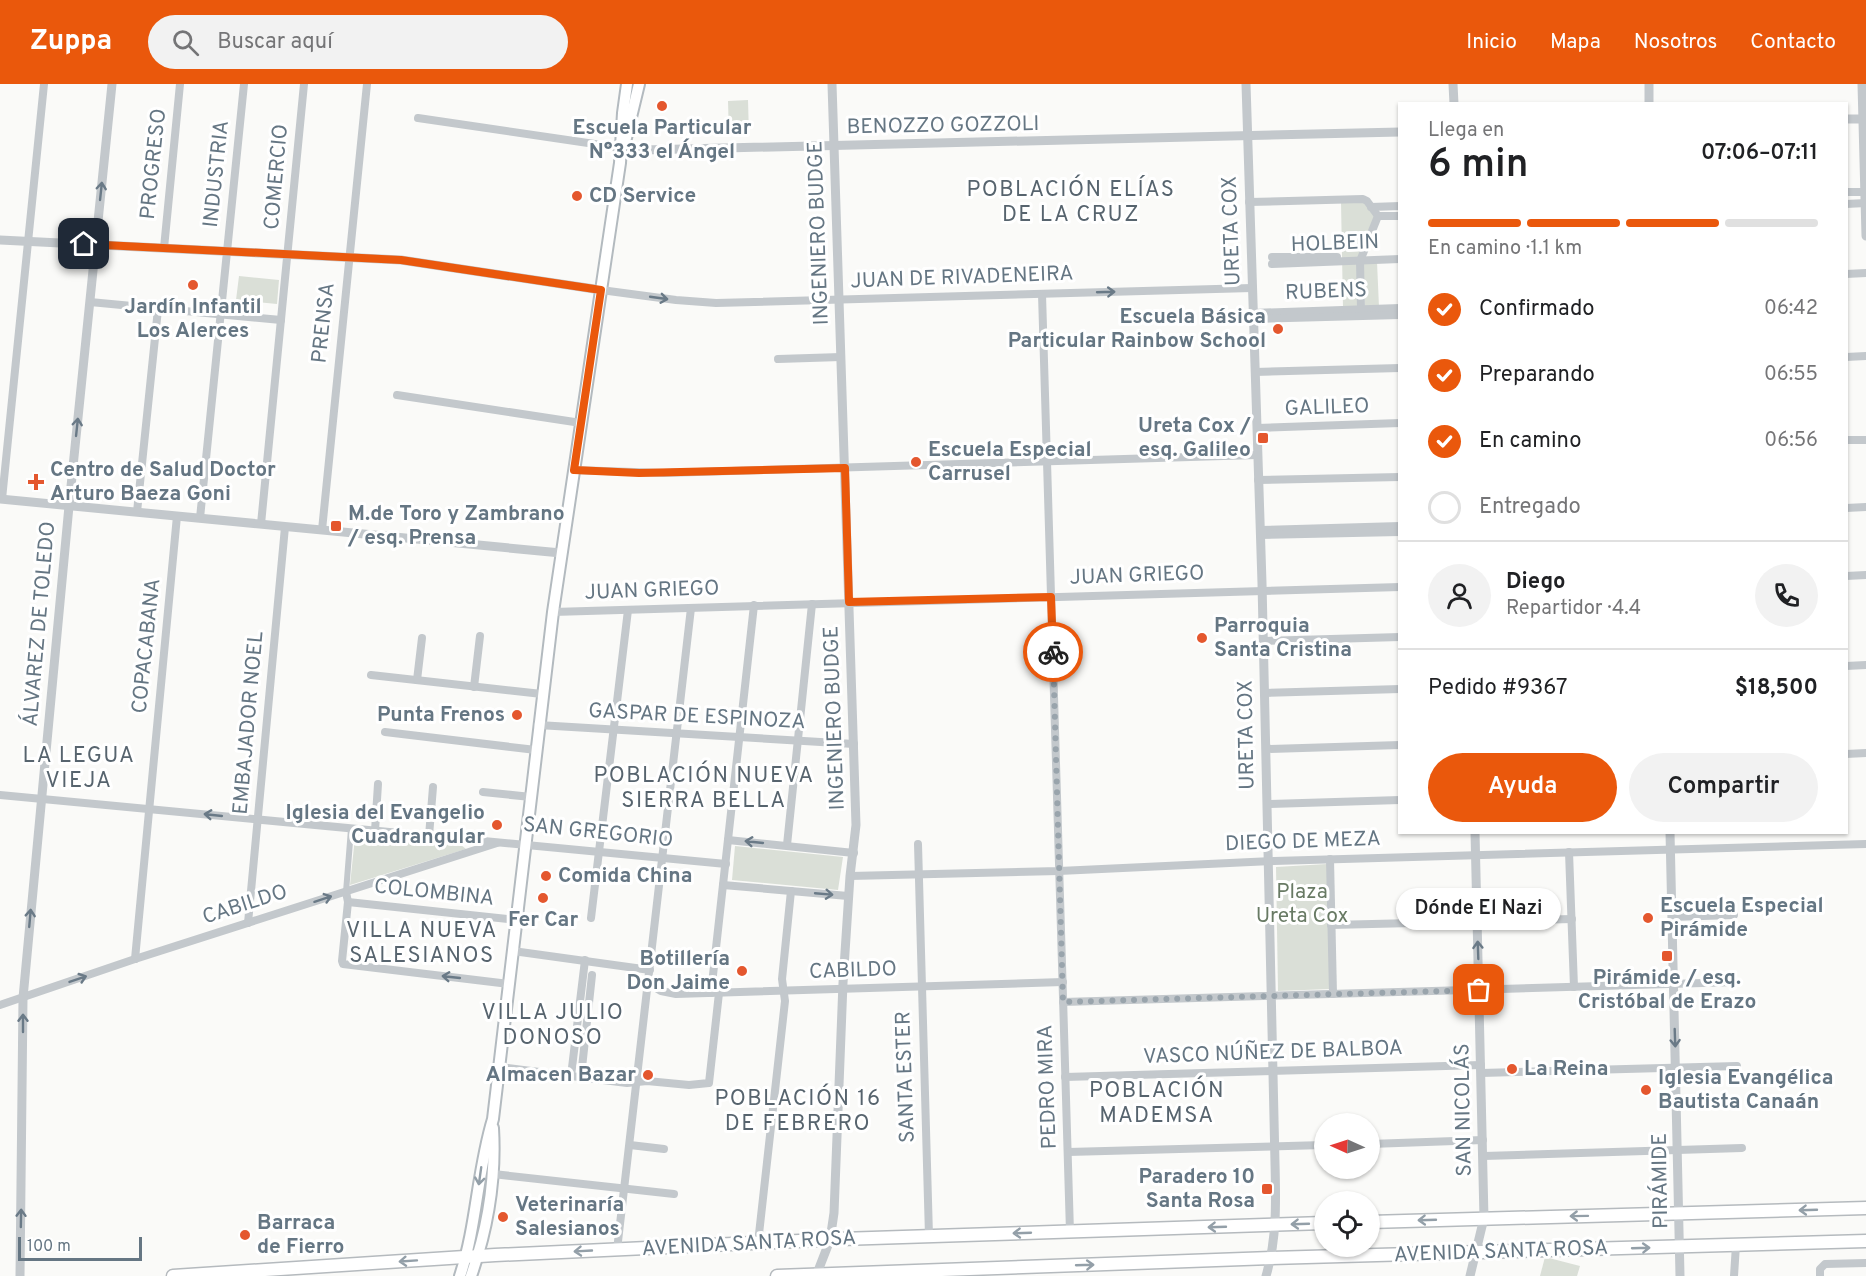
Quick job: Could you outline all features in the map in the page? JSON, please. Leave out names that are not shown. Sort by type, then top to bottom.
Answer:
[{"type":"main road","points":[[466,1275],[487,1219],[493,1174],[493,1119],[538,725],[552,612],[622,148],[622,123],[627,84]]},
{"type":"main road","points":[[622,148],[630,126],[639,84]]},
{"type":"main road","points":[[472,1257],[483,1153],[493,1119]]},
{"type":"main road","name":"AVENIDA SANTA ROSA","points":[[1380,1222],[1866,1208]]},
{"type":"main road","name":"AVENIDA SANTA ROSA","points":[[173,1276],[472,1257],[758,1243],[1314,1223]]},
{"type":"main road","name":"AVENIDA SANTA ROSA","points":[[777,1276],[1037,1271],[1271,1258],[1866,1241]]},
{"type":"street","points":[[44,84],[1,499],[561,553]]},
{"type":"street","name":"ÁLVAREZ DE TOLEDO","points":[[20,1276],[23,998],[69,506],[112,84]]},
{"type":"street","name":"PROGRESO","points":[[164,248],[180,84]]},
{"type":"street","name":"INDUSTRIA","points":[[200,518],[244,84]]},
{"type":"street","name":"COMERCIO","points":[[261,524],[304,84]]},
{"type":"street","name":"PRENSA","points":[[322,530],[367,84]]},
{"type":"street","name":"INGENIERO BUDGE","points":[[816,1275],[830,1240],[835,1201],[843,990],[850,876],[856,832],[832,84]]},
{"type":"street","name":"URETA COX","points":[[1245,84],[1262,591],[1275,1146],[1275,1225],[1266,1276]]},
{"type":"street","points":[[1453,84],[1454,102]]},
{"type":"street","points":[[1649,84],[1649,102]]},
{"type":"street","points":[[1862,84],[1866,236]]},
{"type":"street","name":"BENOZZO GOZZOLI","points":[[418,118],[643,150],[1398,132]]},
{"type":"street","points":[[1848,120],[1864,119]]},
{"type":"street","points":[[1848,192],[1865,192]]},
{"type":"street","points":[[1249,202],[1362,199],[1367,201],[1378,216]]},
{"type":"street","points":[[1848,204],[1866,203]]},
{"type":"street","points":[[1371,207],[1398,206]]},
{"type":"street","points":[[1378,216],[1398,216]]},
{"type":"street","points":[[1361,309],[1360,259],[1378,216]]},
{"type":"street","points":[[0,240],[415,262],[601,290]]},
{"type":"street","name":"HOLBEIN","points":[[1272,260],[1398,259]]},
{"type":"street","points":[[1848,274],[1866,273]]},
{"type":"street","name":"JUAN DE RIVADENEIRA","points":[[601,290],[701,303],[1252,288]]},
{"type":"street","name":"PEDRO MIRA","points":[[1042,294],[1070,1232]]},
{"type":"street","points":[[90,302],[281,320]]},
{"type":"street","name":"RUBENS","points":[[1253,316],[1398,308]]},
{"type":"street","points":[[137,512],[158,309]]},
{"type":"street","name":"RUBENS","points":[[1253,316],[1398,315]]},
{"type":"street","points":[[1848,357],[1866,356]]},
{"type":"street","points":[[778,359],[841,357]]},
{"type":"street","points":[[1255,372],[1398,368]]},
{"type":"street","points":[[397,395],[581,423]]},
{"type":"street","name":"GALILEO","points":[[1257,428],[1398,423]]},
{"type":"street","points":[[1848,440],[1866,440]]},
{"type":"street","points":[[574,470],[639,473],[1257,456]]},
{"type":"street","points":[[1258,480],[1398,477]]},
{"type":"street","points":[[1848,508],[1866,507]]},
{"type":"street","name":"COPACABANA","points":[[135,959],[177,516]]},
{"type":"street","points":[[1260,532],[1398,526]]},
{"type":"street","name":"EMBAJADOR NOEL","points":[[248,923],[285,527]]},
{"type":"street","points":[[1260,532],[1398,532]]},
{"type":"street","points":[[1848,576],[1866,575]]},
{"type":"street","name":"JUAN GRIEGO","points":[[552,612],[1398,587]]},
{"type":"street","points":[[787,846],[812,604]]},
{"type":"street","points":[[499,1067],[637,1083],[647,1081],[689,1085],[709,1083],[723,885],[754,606]]},
{"type":"street","points":[[617,1250],[692,608]]},
{"type":"street","points":[[591,918],[628,610]]},
{"type":"street","points":[[474,687],[480,636]]},
{"type":"street","points":[[417,680],[422,638]]},
{"type":"street","points":[[1263,644],[1398,638]]},
{"type":"street","points":[[1263,644],[1398,642]]},
{"type":"street","points":[[1848,666],[1866,665]]},
{"type":"street","points":[[370,675],[542,694]]},
{"type":"street","points":[[1264,693],[1398,689]]},
{"type":"street","name":"GASPAR DE ESPINOZA","points":[[538,725],[854,744]]},
{"type":"street","points":[[385,732],[536,750]]},
{"type":"street","points":[[1266,749],[1398,745]]},
{"type":"street","points":[[1848,754],[1866,753]]},
{"type":"street","points":[[375,831],[378,784]]},
{"type":"street","points":[[429,836],[433,787]]},
{"type":"street","points":[[483,792],[531,797]]},
{"type":"street","name":"SAN GREGORIO","points":[[0,795],[351,829],[526,843],[726,864]]},
{"type":"street","points":[[1267,804],[1398,800]]},
{"type":"street","points":[[351,829],[346,892],[348,902],[342,961],[344,964],[509,984]]},
{"type":"street","name":"SAN NICOLÁS","points":[[1470,1276],[1484,1218],[1474,834]]},
{"type":"street","name":"PIRÁMIDE","points":[[1670,834],[1680,1276]]},
{"type":"street","points":[[728,840],[854,853]]},
{"type":"street","name":"CABILDO","points":[[0,1005],[135,959],[501,842]]},
{"type":"street","name":"SANTA ESTER","points":[[918,844],[930,1236]]},
{"type":"street","name":"DIEGO DE MEZA","points":[[850,876],[1059,871],[1330,859],[1866,844]]},
{"type":"street","points":[[1569,852],[1574,987]]},
{"type":"street","points":[[1330,859],[1332,994]]},
{"type":"street","points":[[723,885],[849,896]]},
{"type":"street","points":[[758,1243],[785,1001],[782,979],[790,891]]},
{"type":"street","name":"COLOMBINA","points":[[348,902],[517,920]]},
{"type":"street","points":[[1672,917],[1734,915]]},
{"type":"street","points":[[1331,925],[1572,919]]},
{"type":"street","points":[[513,951],[650,969]]},
{"type":"street","points":[[581,1077],[585,960]]},
{"type":"street","points":[[571,1076],[585,993],[592,975]]},
{"type":"street","name":"CABILDO","points":[[648,983],[671,994],[1063,982]]},
{"type":"street","points":[[1063,1002],[1737,982]]},
{"type":"street","name":"VASCO NÚÑEZ DE BALBOA","points":[[1065,1077],[1273,1071],[1737,1066]]},
{"type":"street","points":[[1380,1144],[1483,1140]]},
{"type":"street","points":[[630,1145],[664,1149]]},
{"type":"street","points":[[1068,1152],[1314,1145]]},
{"type":"street","points":[[1484,1156],[1742,1148]]},
{"type":"street","points":[[493,1174],[674,1194]]},
{"type":"street","points":[[1734,1276],[1736,1245]]},
{"type":"street","points":[[1820,1276],[1820,1269],[1825,1264],[1866,1263]]},
{"type":"green space","points":[[748,100],[749,135],[729,136],[728,101]]},
{"type":"green space","points":[[1341,202],[1364,202],[1377,217],[1358,258],[1359,307],[1343,308]]},
{"type":"green space","points":[[1377,262],[1379,307],[1365,308],[1363,263]]},
{"type":"green space","points":[[239,276],[279,280],[277,304],[236,300]]},
{"type":"green space","points":[[355,837],[461,845],[466,849],[350,885]]},
{"type":"green space","points":[[735,846],[843,857],[838,890],[732,880]]},
{"type":"green space","name":"Plaza Ureta Cox","points":[[1327,864],[1330,989],[1278,991],[1276,867]]},
{"type":"green space","points":[[1545,1257],[1580,1266],[1577,1276],[1540,1276]]},
{"type":"way so far","points":[[1053,652],[1063,1002],[1479,990]]},
{"type":"place","name":"Escuela Particular N°333 el Ángel","points":[[662,106]]},
{"type":"place","name":"CD Service","points":[[577,196]]},
{"type":"place","name":"Jardín Infantil Los Alerces","points":[[193,285]]},
{"type":"place","name":"Escuela Básica Particular Rainbow School","points":[[1278,329]]},
{"type":"place","name":"Ureta Cox / esq. Galileo","points":[[1263,438]]},
{"type":"place","name":"Escuela Especial Carrusel","points":[[916,462]]},
{"type":"place","name":"Centro de Salud Doctor Arturo Baeza Goni","points":[[36,482]]},
{"type":"place","name":"M.de Toro y Zambrano / esq. Prensa","points":[[336,526]]},
{"type":"place","name":"Parroquia Santa Cristina","points":[[1202,638]]},
{"type":"place","name":"Punta Frenos","points":[[517,715]]},
{"type":"place","name":"Iglesia del Evangelio Cuadrangular","points":[[497,825]]},
{"type":"place","name":"Comida China","points":[[546,876]]},
{"type":"place","name":"Fer Car","points":[[543,898]]},
{"type":"place","name":"Escuela Especial Pirámide","points":[[1648,918]]},
{"type":"place","name":"Pirámide / esq. Cristóbal de Erazo","points":[[1667,956]]},
{"type":"place","name":"Botillería Don Jaime","points":[[742,971]]},
{"type":"place","name":"Dónde El Nazi","points":[[1479,990]]},
{"type":"place","name":"La Reina","points":[[1512,1069]]},
{"type":"place","name":"Almacen Bazar","points":[[648,1075]]},
{"type":"place","name":"Iglesia Evangélica Bautista Canaán","points":[[1646,1090]]},
{"type":"place","name":"Paradero 10 Santa Rosa","points":[[1267,1189]]},
{"type":"place","name":"Veterinaría Salesianos","points":[[503,1217]]},
{"type":"place","name":"Barraca de Fierro","points":[[245,1235]]},
{"type":"district","name":"POBLACIÓN ELÍAS DE LA CRUZ","points":[[1071,202]]},
{"type":"district","name":"LA LEGUA VIEJA","points":[[79,768]]},
{"type":"district","name":"POBLACIÓN NUEVA SIERRA BELLA","points":[[704,788]]},
{"type":"district","name":"VILLA NUEVA SALESIANOS","points":[[422,944]]},
{"type":"district","name":"VILLA JULIO DONOSO","points":[[553,1026]]},
{"type":"district","name":"POBLACIÓN MADEMSA","points":[[1157,1104]]},
{"type":"district","name":"POBLACIÓN 16 DE FEBRERO","points":[[798,1112]]},
{"type":"route","points":[[84,244],[401,260],[601,290],[574,470],[639,473],[845,468],[849,602],[1051,597],[1053,652]]}]
